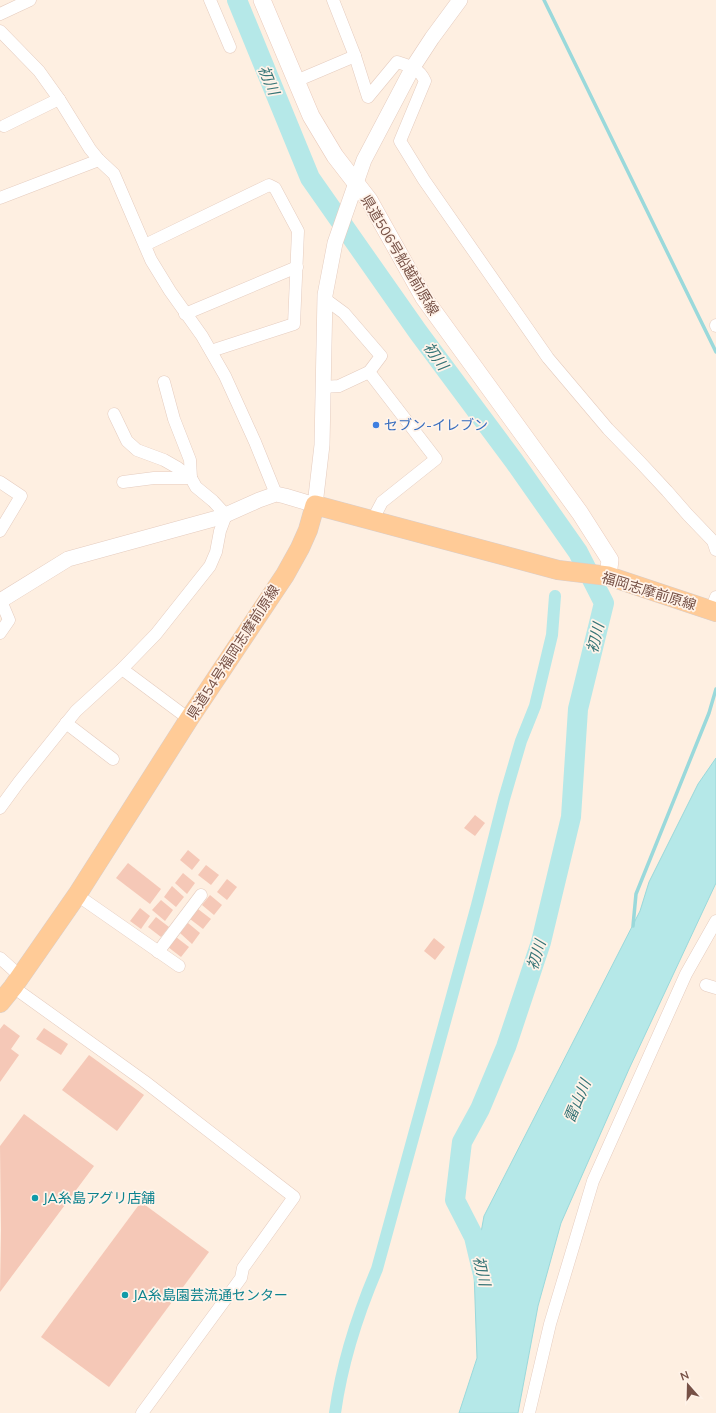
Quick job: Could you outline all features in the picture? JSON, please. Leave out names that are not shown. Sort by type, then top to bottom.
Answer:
[{"type":"main road","name":"県道506号船越前原線","points":[[262,0],[315,123],[353,190],[369,200],[424,298],[580,513],[610,560],[608,576]]},
{"type":"main road","points":[[315,505],[372,520]]},
{"type":"main road","name":"県道54号福岡志摩前原線","points":[[0,1003],[77,895],[284,575],[300,548],[308,530],[315,505]]},
{"type":"main road","name":"福岡志摩前原線","points":[[372,520],[558,570],[608,576],[714,606]]},
{"type":"street","points":[[0,14],[30,0]]},
{"type":"street","points":[[210,0],[230,47]]},
{"type":"street","points":[[333,0],[355,56],[368,97],[397,62],[414,67],[422,74],[425,81],[400,141],[424,180],[548,358],[608,429],[668,491],[688,516],[713,541],[716,550]]},
{"type":"street","points":[[0,633],[9,620],[0,601],[68,559],[226,515],[276,494],[315,505],[322,445],[325,297],[335,244],[364,160],[414,67],[432,38],[460,0]]},
{"type":"street","points":[[0,31],[39,71],[99,160],[114,174],[145,246],[159,272],[185,314],[211,350],[225,376],[255,442],[276,494]]},
{"type":"street","points":[[296,81],[355,56]]},
{"type":"street","points":[[4,126],[59,99]]},
{"type":"street","points":[[0,198],[99,160]]},
{"type":"street","points":[[145,246],[269,185],[275,188],[298,231],[294,324],[211,350]]},
{"type":"street","points":[[185,314],[297,267]]},
{"type":"street","points":[[323,387],[339,386],[369,372],[381,356],[344,313],[325,297]]},
{"type":"street","points":[[369,372],[436,458],[382,502],[372,520]]},
{"type":"street","points":[[164,382],[174,419],[190,460],[191,478],[196,488],[213,501],[226,515]]},
{"type":"street","points":[[114,414],[127,441],[137,450],[164,460],[191,478]]},
{"type":"street","points":[[123,482],[154,478],[191,478]]},
{"type":"street","points":[[0,482],[21,496],[0,531]]},
{"type":"street","points":[[0,808],[76,711],[122,669],[156,634],[210,566],[216,552],[220,531],[226,515]]},
{"type":"street","points":[[122,669],[189,720]]},
{"type":"street","points":[[66,724],[113,759]]},
{"type":"street","points":[[77,895],[179,966]]},
{"type":"street","points":[[158,952],[201,895]]},
{"type":"street","points":[[529,1413],[550,1324],[593,1181],[686,974],[716,921]]},
{"type":"street","points":[[0,958],[17,981],[294,1197],[243,1268],[241,1278],[142,1413]]},
{"type":"water","name":"雷山川","points":[[716,758],[716,883],[629,1069],[561,1223],[538,1306],[518,1413],[459,1413],[477,1358],[474,1271],[484,1216],[640,911],[649,882],[698,784]]},
{"type":"building","points":[[475,815],[485,823],[475,836],[464,828]]},
{"type":"building","points":[[188,850],[200,860],[192,870],[180,860]]},
{"type":"building","points":[[128,863],[161,889],[150,904],[116,878]]},
{"type":"building","points":[[206,865],[219,875],[211,885],[198,875]]},
{"type":"building","points":[[183,873],[195,883],[187,894],[175,883]]},
{"type":"building","points":[[227,879],[237,887],[227,900],[217,892]]},
{"type":"building","points":[[172,886],[184,897],[176,907],[164,897]]},
{"type":"building","points":[[210,895],[222,905],[214,915],[202,905]]},
{"type":"building","points":[[161,900],[173,910],[165,921],[152,910]]},
{"type":"building","points":[[140,908],[150,916],[141,929],[130,921]]},
{"type":"building","points":[[198,909],[211,919],[203,929],[190,919]]},
{"type":"building","points":[[156,917],[169,927],[161,937],[148,927]]},
{"type":"building","points":[[188,923],[200,933],[192,944],[180,933]]},
{"type":"building","points":[[176,937],[189,947],[181,957],[168,947]]},
{"type":"building","points":[[434,938],[445,947],[435,960],[424,951]]},
{"type":"building","points":[[4,1024],[20,1036],[11,1049],[19,1055],[0,1082],[0,1029]]},
{"type":"building","points":[[44,1028],[68,1044],[61,1055],[36,1039]]},
{"type":"building","points":[[89,1055],[144,1095],[117,1131],[62,1090]]},
{"type":"building","name":"JA糸島アグリ店舗","points":[[24,1114],[94,1166],[0,1292],[0,1146]]},
{"type":"building","name":"JA糸島園芸流通センター","points":[[141,1202],[209,1252],[109,1387],[41,1337]]},
{"type":"waterway","name":"初川","points":[[237,0],[310,178],[418,332],[514,461],[578,552],[604,603],[578,709],[571,817],[541,942],[506,1047],[480,1109],[462,1142],[455,1200],[474,1237],[484,1279]]},
{"type":"waterway","points":[[544,0],[716,352]]},
{"type":"waterway","points":[[335,1413],[346,1357],[363,1304],[377,1269],[477,905],[504,799],[521,741],[535,706],[552,635],[555,596]]},
{"type":"waterway","points":[[633,926],[636,894],[709,713],[716,689]]},
{"type":"place","name":"セブン-イレブン","points":[[376,425]]},
{"type":"place","name":"JA糸島アグリ店舗","points":[[35,1198]]},
{"type":"place","name":"JA糸島園芸流通センター","points":[[125,1295]]}]
